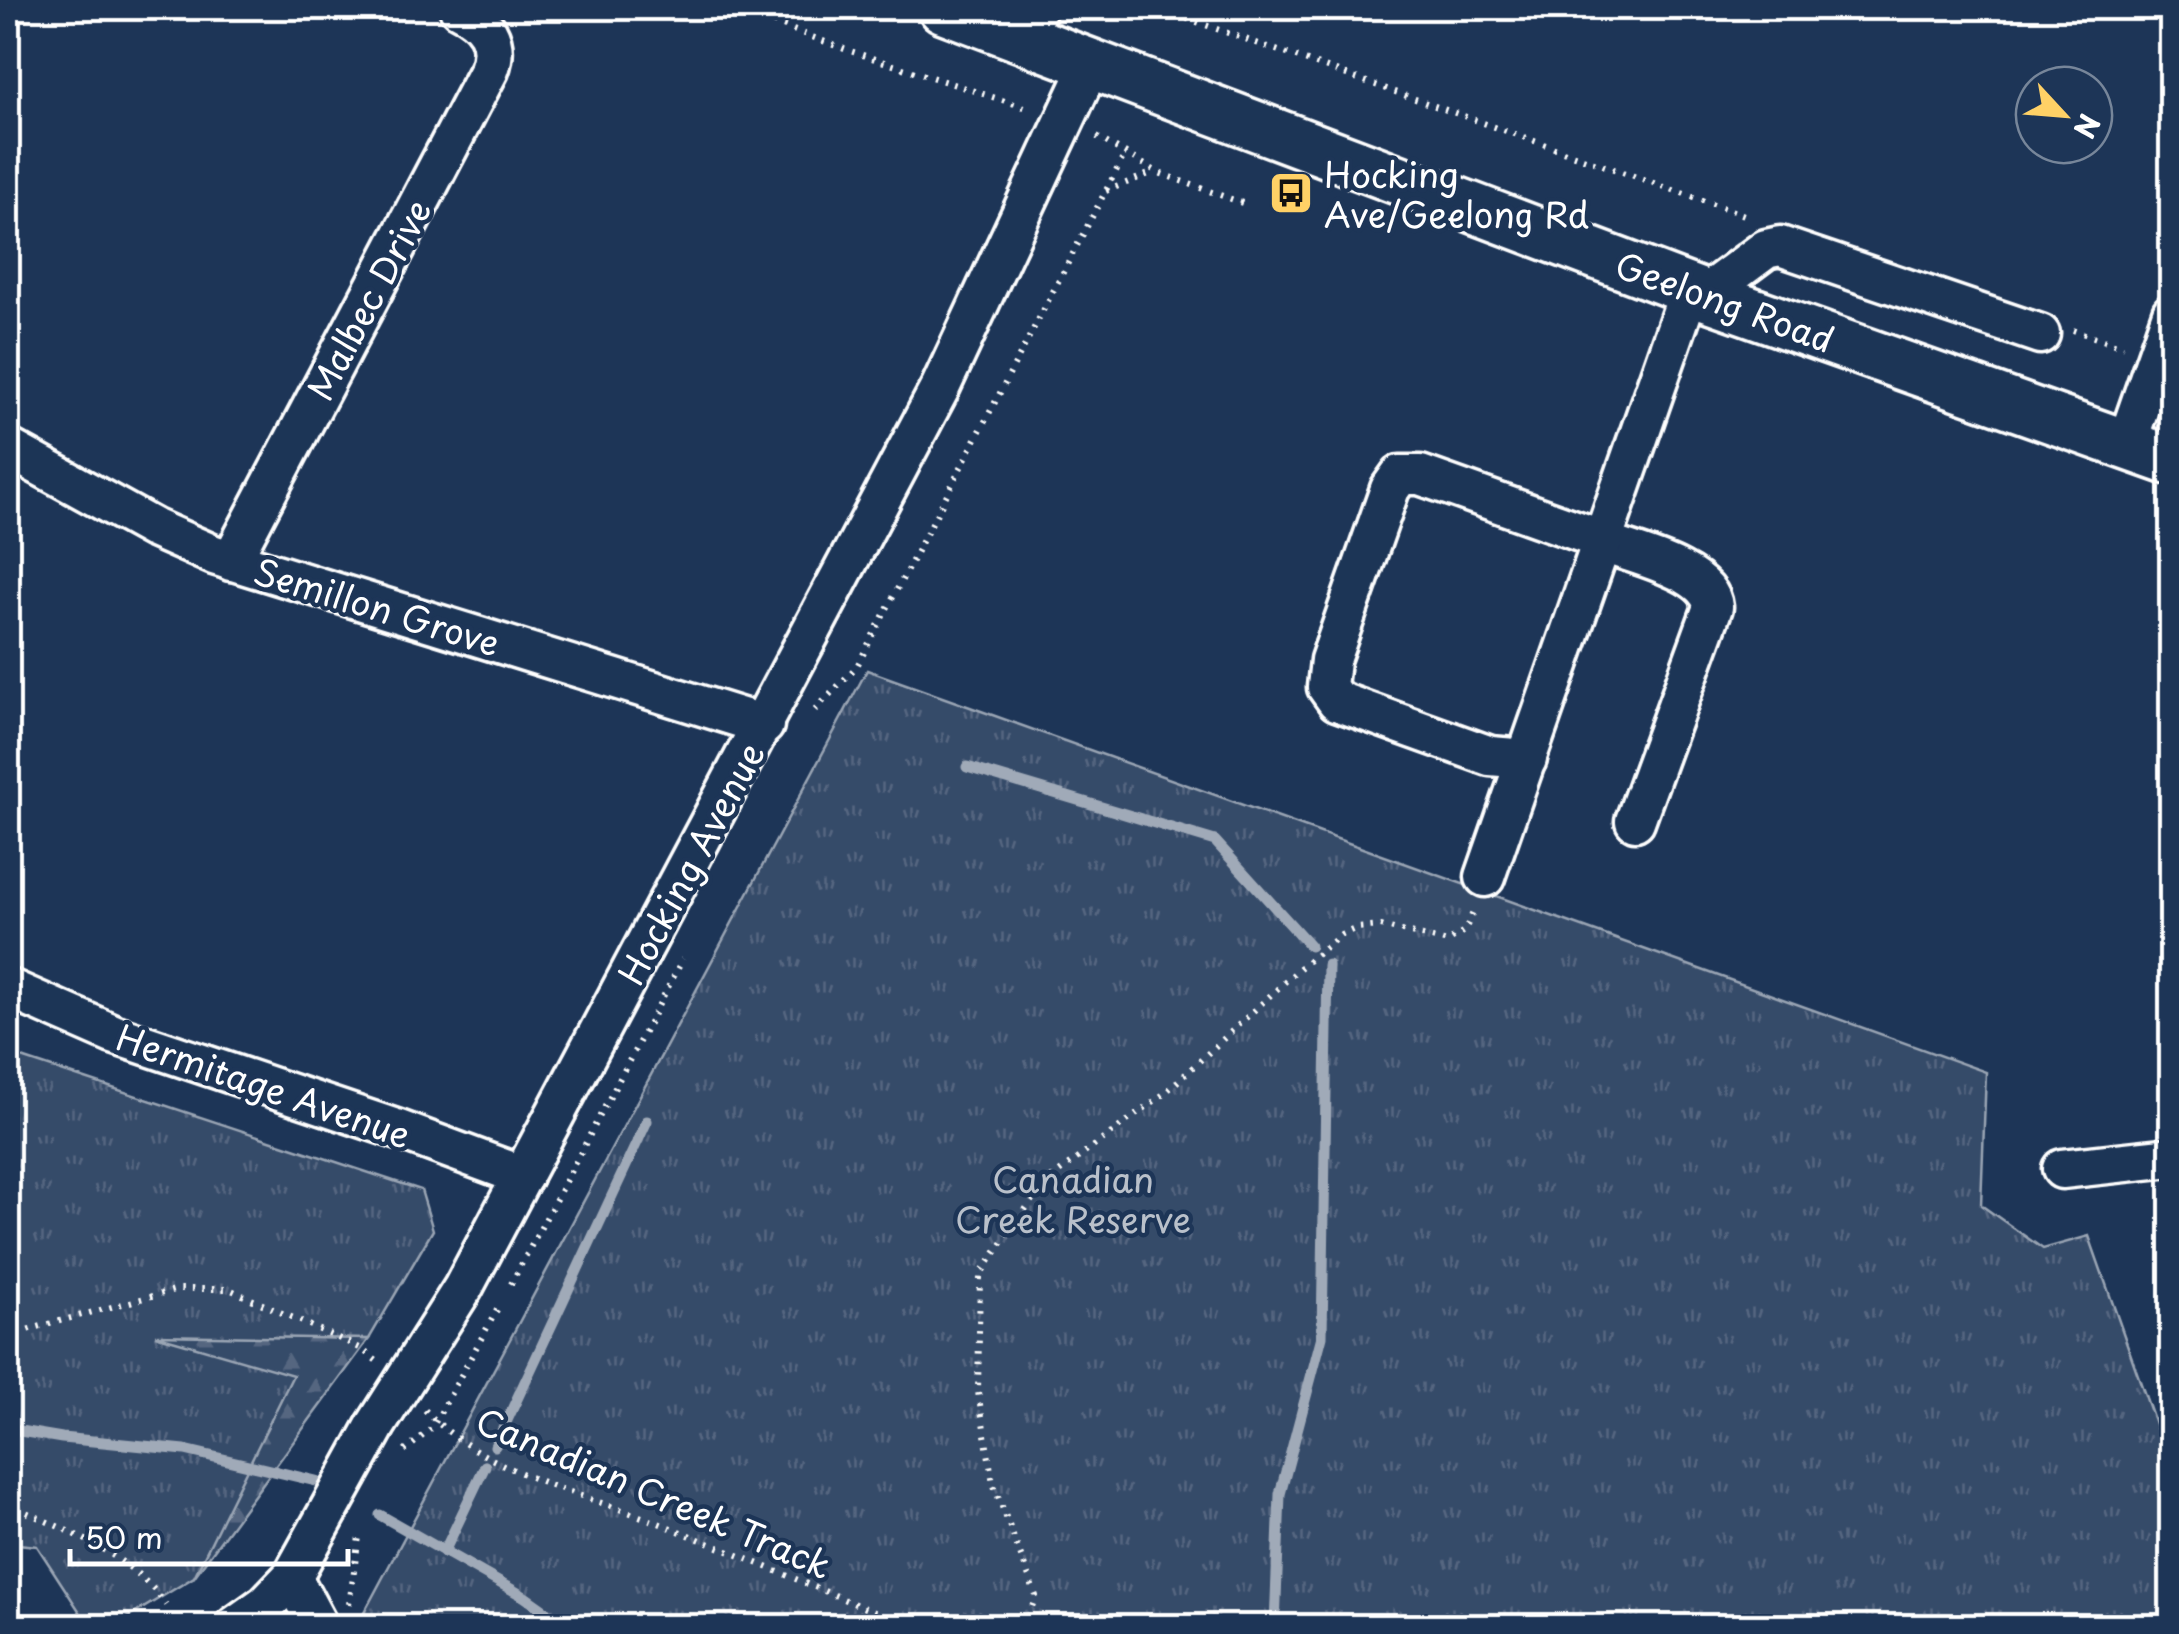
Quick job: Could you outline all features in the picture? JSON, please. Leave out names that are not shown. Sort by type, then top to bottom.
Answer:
[{"type":"main road","name":"Geelong Road","points":[[943,8],[1031,23],[1091,64],[1697,292],[2172,462]]},
{"type":"street","name":"Malbec Drive","points":[[230,561],[490,70],[494,52],[490,35],[480,20],[459,8]]},
{"type":"street","name":"Hocking Avenue","points":[[246,1624],[292,1578],[376,1424],[463,1288],[940,388],[1091,64]]},
{"type":"street","points":[[1485,878],[1643,416],[1697,292],[1766,249],[1780,246],[2052,331]]},
{"type":"street","points":[[2126,445],[2159,376],[2172,313]]},
{"type":"street","name":"Semillon Grove","points":[[8,448],[153,528],[230,561],[764,725]]},
{"type":"street","points":[[1528,759],[1490,756],[1337,701],[1326,687],[1330,660],[1390,488],[1400,475],[1420,475],[1603,541],[1694,577],[1712,596],[1713,607],[1635,821]]},
{"type":"street","name":"Hermitage Avenue","points":[[8,988],[113,1034],[523,1176]]},
{"type":"street","points":[[2062,1169],[2172,1156]]},
{"type":"street","points":[[292,1578],[332,1622]]},
{"type":"path","points":[[734,8],[881,61],[1002,98],[1100,138],[1156,172],[1245,204]]},
{"type":"path","points":[[1157,8],[1751,217]]},
{"type":"path","points":[[810,717],[857,666],[1124,154]]},
{"type":"path","points":[[1105,192],[1156,172]]},
{"type":"path","points":[[2052,331],[2159,376]]},
{"type":"path","points":[[1025,1626],[1036,1596],[993,1483],[978,1392],[980,1275],[1043,1184],[1165,1093],[1300,967],[1341,935],[1357,928],[1381,926],[1448,942],[1466,930],[1485,878]]},
{"type":"path","points":[[561,1193],[690,946]]},
{"type":"path","name":"Canadian Creek Track","points":[[8,1335],[178,1289],[229,1289],[360,1348],[436,1422],[472,1448],[908,1626]]},
{"type":"path","points":[[396,1465],[436,1422]]},
{"type":"path","points":[[8,1504],[116,1557],[146,1579],[166,1605]]},
{"type":"path","points":[[332,1622],[361,1530]]},
{"type":"green space","name":"Canadian Creek Reserve","points":[[867,670],[1986,1072],[1981,1205],[2043,1249],[2089,1236],[2171,1469],[2171,1626],[357,1626]]},
{"type":"green space","points":[[8,1049],[25,1059],[421,1190],[433,1230],[369,1339],[155,1335],[293,1375],[194,1577],[114,1626],[89,1626],[37,1546],[8,1543]]},
{"type":"green space","points":[[150,1334],[369,1339],[194,1577],[130,1536],[8,1337]]},
{"type":"waterway","points":[[967,767],[1215,841],[1310,946]]},
{"type":"waterway","points":[[1275,1626],[1280,1494],[1322,1336],[1328,965]]},
{"type":"waterway","points":[[495,1446],[647,1121]]},
{"type":"waterway","points":[[8,1429],[185,1450],[316,1481]]},
{"type":"waterway","points":[[444,1552],[485,1466]]},
{"type":"waterway","points":[[380,1515],[525,1597],[566,1626]]},
{"type":"place","name":"Hocking Ave/Geelong Rd","points":[[1291,193]]}]
